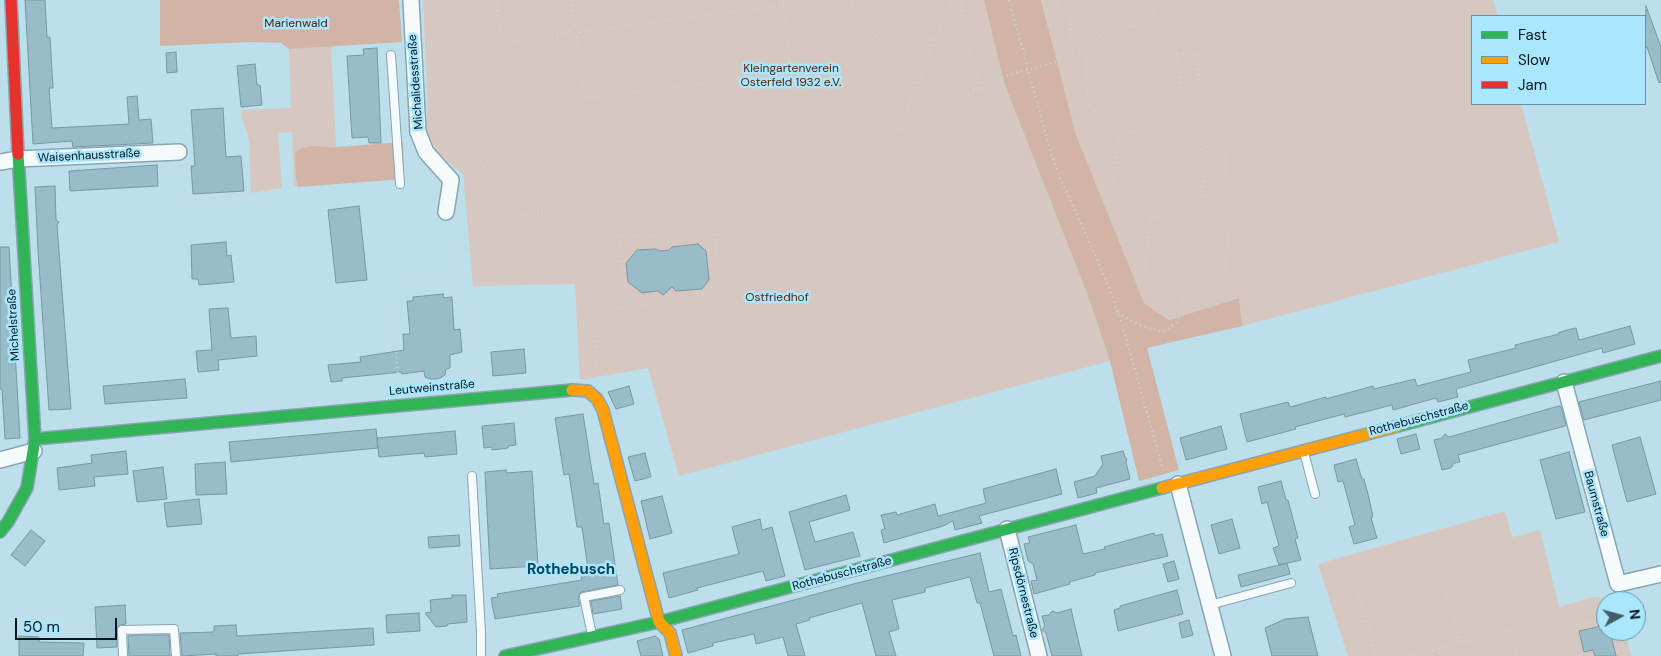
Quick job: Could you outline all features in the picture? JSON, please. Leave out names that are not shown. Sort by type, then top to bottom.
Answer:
[{"type":"street","name":"Michelstraße","points":[[0,532],[23,496],[29,476],[34,445],[11,0]]},
{"type":"street","name":"Michalidesstraße","points":[[411,0],[418,132],[424,148],[451,180],[446,212]]},
{"type":"street","name":"Waisenhausstraße","points":[[0,162],[18,159],[179,152]]},
{"type":"street","name":"Rothebuschstraße","points":[[505,656],[659,622],[1661,356]]},
{"type":"street","name":"Baumstraße","points":[[1564,382],[1618,584],[1661,574]]},
{"type":"street","name":"Leutweinstraße","points":[[34,445],[399,405],[572,390],[588,391]]},
{"type":"street","points":[[588,391],[597,399],[603,410],[659,622],[670,633],[676,656]]},
{"type":"street","points":[[0,460],[34,445]]},
{"type":"street","points":[[1173,485],[1196,552],[1223,656]]},
{"type":"street","name":"Ripsdörnestraße","points":[[1007,529],[1038,656]]},
{"type":"lane","points":[[391,55],[400,184]]},
{"type":"lane","points":[[1304,450],[1315,494]]},
{"type":"lane","points":[[472,476],[481,656]]},
{"type":"lane","points":[[1210,608],[1291,584]]},
{"type":"lane","points":[[592,637],[584,598],[620,590]]},
{"type":"lane","points":[[123,656],[122,630],[174,630],[176,656]]},
{"type":"path","points":[[496,0],[501,43],[570,32]]},
{"type":"path","points":[[570,32],[574,26],[571,0]]},
{"type":"path","points":[[784,0],[792,72],[584,98],[576,37],[580,32],[784,4]]},
{"type":"path","points":[[851,0],[850,3],[884,46],[935,39]]},
{"type":"path","points":[[900,131],[952,0]]},
{"type":"path","points":[[960,0],[970,52],[982,88]]},
{"type":"path","points":[[1009,0],[1048,146],[1059,176],[1098,261],[1118,313],[1173,485]]},
{"type":"path","points":[[1057,0],[1056,9],[1106,40]]},
{"type":"path","points":[[416,102],[466,143],[496,183],[516,198],[547,214],[618,236],[715,234],[788,190],[1002,77],[1073,57],[1086,51],[1154,13],[1155,0]]},
{"type":"path","points":[[1070,19],[1073,57]]},
{"type":"path","points":[[574,26],[578,27],[580,32]]},
{"type":"path","points":[[1132,26],[1178,54],[1197,53],[1201,103],[1165,117],[1117,140],[1113,189],[1152,217],[1159,218],[1222,190],[1227,149],[1207,148],[1165,117]]},
{"type":"path","points":[[570,32],[571,35],[576,37]]},
{"type":"path","points":[[935,39],[976,91]]},
{"type":"path","points":[[1086,51],[1088,106],[1133,132]]},
{"type":"path","points":[[1178,54],[1182,110]]},
{"type":"path","points":[[1202,198],[1207,148]]},
{"type":"path","points":[[179,152],[185,200],[288,192]]},
{"type":"path","points":[[1118,313],[1140,325],[1163,332],[1176,322],[1183,299],[1223,281],[1229,232],[1192,203]]},
{"type":"path","points":[[446,212],[454,276],[468,321],[475,398]]},
{"type":"path","points":[[452,261],[492,230],[526,214],[547,214]]},
{"type":"path","points":[[1152,217],[1144,270],[1183,299]]},
{"type":"path","points":[[588,391],[598,378],[594,332],[600,318],[613,310],[663,304],[672,316],[724,277],[716,255],[715,234]]},
{"type":"path","points":[[618,236],[628,307]]},
{"type":"path","points":[[399,405],[392,287],[454,276]]},
{"type":"path","points":[[1119,568],[1120,572],[1152,561],[1196,552]]},
{"type":"path","points":[[1441,574],[1460,643]]},
{"type":"path","points":[[1358,592],[1376,656]]},
{"type":"path","points":[[1408,656],[1511,630],[1548,619],[1596,600]]},
{"type":"path","points":[[1135,627],[1136,631],[1210,608]]},
{"type":"path","points":[[1579,656],[1573,632],[1578,625],[1596,620]]},
{"type":"path","points":[[1511,630],[1517,656]]},
{"type":"path","points":[[1621,641],[1625,656]]},
{"type":"path","points":[[1438,648],[1440,656]]},
{"type":"green space","name":"Marienwald","points":[[160,0],[399,0],[402,42],[289,49],[281,43],[253,42],[160,46]]},
{"type":"green space","name":"Ostfriedhof","points":[[423,0],[984,0],[1004,83],[1087,293],[1110,361],[679,476],[648,368],[580,380],[575,284],[473,286],[463,174],[437,153],[425,128],[428,107]]},
{"type":"green space","points":[[984,0],[1041,0],[1076,135],[1144,303],[1169,320],[1239,298],[1242,326],[1147,348],[1179,470],[1139,481],[1110,361],[1087,293],[1004,83]]},
{"type":"green space","points":[[1041,0],[1493,0],[1498,15],[1471,15],[1471,105],[1521,105],[1559,242],[1242,326],[1238,298],[1169,320],[1144,303],[1076,135]]},
{"type":"green space","points":[[331,46],[336,147],[311,146],[296,178],[298,187],[294,187],[292,132],[278,133],[282,188],[251,193],[249,140],[241,117],[242,110],[291,108],[289,49]]},
{"type":"green space","points":[[403,142],[404,179],[298,187],[295,152],[302,148]]},
{"type":"green space","points":[[1505,511],[1512,537],[1540,530],[1559,607],[1596,597],[1596,641],[1627,641],[1631,656],[1348,656],[1318,564]]},
{"type":"building","points":[[25,0],[45,0],[47,37],[50,37],[53,88],[49,88],[52,128],[129,124],[127,97],[137,96],[139,120],[151,119],[153,143],[73,147],[72,141],[33,144]]},
{"type":"building","points":[[1646,6],[1661,47],[1661,82],[1659,83],[1646,48]]},
{"type":"building","points":[[377,48],[381,143],[369,143],[368,137],[352,138],[347,56],[364,55],[363,49]]},
{"type":"building","points":[[176,52],[177,72],[167,73],[166,53]]},
{"type":"building","points":[[255,64],[257,85],[260,85],[262,105],[241,107],[237,66]]},
{"type":"building","points":[[223,108],[226,157],[241,156],[244,191],[193,194],[191,166],[195,166],[191,110]]},
{"type":"building","points":[[157,165],[158,186],[70,191],[69,171]]},
{"type":"building","points":[[55,186],[71,409],[49,410],[35,187]]},
{"type":"building","points":[[359,206],[367,280],[336,283],[328,210]]},
{"type":"building","points":[[226,242],[227,256],[231,255],[234,282],[199,285],[198,279],[192,279],[191,245]]},
{"type":"building","points":[[698,244],[706,251],[709,280],[702,289],[676,291],[672,287],[663,295],[658,291],[642,293],[628,282],[626,263],[637,250],[656,249],[660,251],[669,250],[672,247]]},
{"type":"building","points":[[0,247],[9,247],[20,438],[5,439],[2,389],[0,389]]},
{"type":"building","points":[[443,294],[444,298],[452,297],[454,330],[460,329],[462,352],[450,355],[450,368],[446,369],[445,375],[438,379],[430,379],[425,377],[424,371],[402,374],[401,372],[342,378],[342,381],[331,382],[328,365],[361,362],[360,357],[404,350],[403,334],[410,334],[407,301],[413,301],[413,297]]},
{"type":"building","points":[[228,308],[231,338],[256,336],[257,356],[218,360],[219,370],[198,372],[196,351],[212,350],[209,309]]},
{"type":"building","points":[[1630,326],[1635,344],[1603,353],[1602,348],[1456,389],[1458,397],[1438,402],[1436,398],[1393,410],[1392,405],[1345,417],[1344,414],[1247,442],[1240,414],[1288,402],[1290,407],[1373,386],[1374,389],[1415,379],[1417,386],[1471,372],[1468,360],[1516,348],[1515,345],[1559,334],[1567,330],[1576,328],[1579,340]]},
{"type":"building","points":[[524,349],[526,373],[493,376],[491,352]]},
{"type":"building","points":[[185,379],[187,398],[105,404],[103,386]]},
{"type":"building","points":[[1661,381],[1661,400],[1584,420],[1579,402]]},
{"type":"building","points":[[629,386],[634,404],[616,409],[608,392]]},
{"type":"building","points":[[1561,407],[1565,426],[1458,455],[1460,462],[1454,463],[1451,468],[1442,470],[1434,440],[1442,438],[1445,434],[1449,437]]},
{"type":"building","points":[[583,414],[594,484],[598,483],[604,524],[609,523],[618,585],[581,592],[578,598],[580,606],[495,619],[491,598],[498,597],[497,594],[582,580],[581,577],[589,576],[582,527],[577,527],[569,474],[564,475],[555,418]]},
{"type":"building","points":[[514,423],[516,445],[492,450],[492,447],[484,448],[482,426]]},
{"type":"building","points":[[1221,426],[1227,449],[1186,460],[1180,438]]},
{"type":"building","points":[[376,429],[378,448],[231,462],[229,442]]},
{"type":"building","points":[[455,431],[457,454],[425,457],[424,453],[379,457],[377,438]]},
{"type":"building","points":[[1416,434],[1420,449],[1401,454],[1397,439]]},
{"type":"building","points":[[1640,437],[1656,494],[1627,502],[1612,445]]},
{"type":"building","points":[[126,451],[128,474],[94,477],[95,486],[59,490],[57,468],[92,463],[91,455]]},
{"type":"building","points":[[1123,451],[1127,459],[1130,479],[1096,488],[1097,493],[1078,498],[1074,482],[1095,476],[1103,464],[1101,456]]},
{"type":"building","points":[[1569,452],[1585,512],[1556,519],[1540,460]]},
{"type":"building","points":[[645,453],[651,477],[635,481],[628,457]]},
{"type":"building","points":[[1356,459],[1362,479],[1364,479],[1373,517],[1371,518],[1377,538],[1354,544],[1349,527],[1355,525],[1343,481],[1338,482],[1334,465]]},
{"type":"building","points":[[225,462],[227,494],[196,495],[195,464]]},
{"type":"building","points":[[163,467],[167,499],[137,502],[133,471]]},
{"type":"building","points":[[1056,469],[1062,494],[979,516],[982,523],[955,530],[953,521],[943,526],[884,543],[881,530],[885,529],[881,515],[896,512],[897,515],[935,504],[938,516],[986,503],[983,489]]},
{"type":"building","points":[[506,470],[506,473],[532,471],[538,566],[490,569],[485,472]]},
{"type":"building","points":[[1281,481],[1298,538],[1295,539],[1301,560],[1287,563],[1290,574],[1241,587],[1238,575],[1279,565],[1273,548],[1279,546],[1267,502],[1262,504],[1258,487]]},
{"type":"building","points":[[846,495],[850,510],[809,522],[815,542],[853,532],[860,556],[805,570],[789,512]]},
{"type":"building","points":[[662,496],[672,533],[650,539],[641,501]]},
{"type":"building","points":[[199,499],[202,524],[167,527],[164,503]]},
{"type":"building","points":[[760,519],[762,530],[772,527],[785,576],[766,581],[763,571],[697,588],[698,590],[669,598],[663,573],[739,554],[732,527]]},
{"type":"building","points":[[1232,519],[1240,548],[1219,554],[1211,525]]},
{"type":"building","points":[[1076,525],[1083,554],[1154,533],[1155,536],[1162,534],[1168,556],[1095,573],[1095,575],[1069,582],[1070,584],[1034,594],[1031,581],[1037,580],[1033,564],[1028,561],[1024,544],[1030,543],[1028,537]]},
{"type":"building","points":[[31,530],[45,541],[25,566],[11,555]]},
{"type":"building","points":[[459,535],[460,546],[429,548],[428,537]]},
{"type":"building","points":[[980,553],[989,592],[1001,589],[1013,636],[1016,635],[1021,656],[994,656],[980,603],[977,603],[970,577],[925,588],[925,592],[892,600],[899,629],[889,632],[896,656],[876,656],[862,603],[809,618],[810,620],[796,624],[805,656],[788,656],[783,637],[756,644],[754,634],[713,643],[713,646],[688,653],[682,630],[857,583]]},
{"type":"building","points":[[1174,561],[1179,579],[1168,582],[1163,564]]},
{"type":"building","points":[[1177,590],[1183,614],[1118,631],[1114,610],[1120,608],[1120,606]]},
{"type":"building","points":[[452,595],[466,595],[467,622],[436,627],[425,613],[431,612],[430,600],[452,598]]},
{"type":"building","points":[[620,596],[622,609],[593,614],[591,601]]},
{"type":"building","points":[[125,605],[126,624],[120,625],[117,628],[117,647],[97,648],[95,607]]},
{"type":"building","points":[[1071,609],[1082,656],[1052,656],[1046,633],[1042,630],[1045,626],[1042,616],[1049,615],[1052,611],[1057,613]]},
{"type":"building","points":[[419,613],[420,631],[387,633],[386,615]]},
{"type":"building","points":[[1308,617],[1318,656],[1272,656],[1265,628],[1285,619]]},
{"type":"building","points":[[1189,620],[1193,635],[1182,638],[1179,623]]},
{"type":"building","points":[[236,625],[237,636],[373,628],[374,645],[238,654],[238,656],[216,656],[216,654],[182,656],[180,633],[214,632],[214,626]]},
{"type":"building","points":[[1596,627],[1596,641],[1612,641],[1616,656],[1595,656],[1593,650],[1584,652],[1579,631]]},
{"type":"building","points":[[169,635],[170,656],[129,656],[128,636]]},
{"type":"building","points":[[19,636],[39,637],[39,642],[84,643],[83,656],[19,656]]},
{"type":"building","points":[[655,636],[659,639],[663,656],[641,656],[637,641]]},
{"type":"traffic: fast","points":[[0,532],[8,522],[27,488],[35,439],[18,154]]},
{"type":"traffic: fast","points":[[1398,426],[1661,356]]},
{"type":"traffic: fast","points":[[35,439],[572,390]]},
{"type":"traffic: fast","points":[[505,656],[659,622],[1162,488]]},
{"type":"traffic: slow","points":[[572,390],[588,391],[597,399],[603,410],[659,622],[670,633],[676,656]]},
{"type":"traffic: slow","points":[[1162,488],[1398,426]]},
{"type":"traffic: jam","points":[[11,0],[18,154]]},
{"type":"district","name":"Rothebusch","points":[[571,570]]},
{"type":"park label","name":"Kleingartenverein Osterfeld 1932 e.V.","points":[[791,76]]}]
